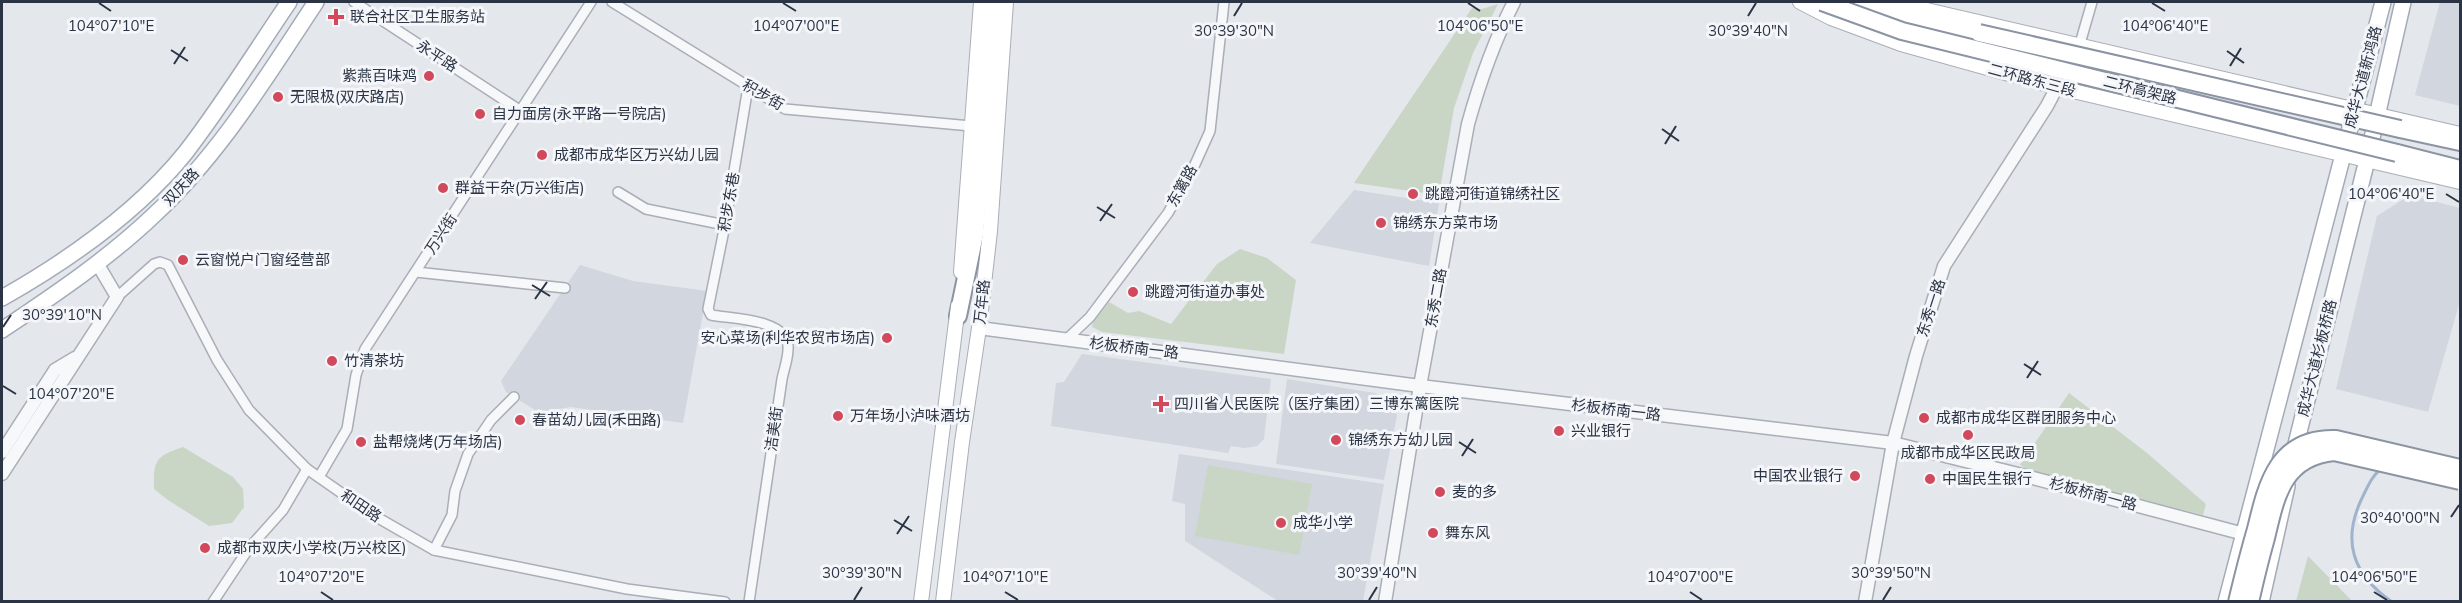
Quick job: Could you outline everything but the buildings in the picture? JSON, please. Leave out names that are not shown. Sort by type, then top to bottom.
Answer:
[{"type":"highway","points":[[958,316],[975,234],[993,2]]},
{"type":"highway","name":"二环高架路","points":[[1822,2],[1902,32],[2460,169]]},
{"type":"highway","name":"二环高架路","points":[[1859,2],[1899,15],[2460,142]]},
{"type":"highway","points":[[2237,602],[2268,482],[2284,459],[2301,446],[2316,440],[2336,439],[2460,468]]},
{"type":"highway","points":[[2250,602],[2275,500],[2287,476],[2302,461],[2322,453],[2334,452],[2460,482]]},
{"type":"main road","name":"双庆路","points":[[2,298],[77,251],[122,216],[164,177],[204,128],[289,2]]},
{"type":"main road","name":"双庆路","points":[[2,330],[97,264],[154,215],[222,139],[250,102],[316,2]]},
{"type":"main road","name":"万年路","points":[[921,602],[958,316],[981,2]]},
{"type":"main road","name":"万年路","points":[[943,602],[990,231],[1006,2]]},
{"type":"main road","name":"二环路东三段","points":[[1800,2],[1831,18],[1901,44],[2056,87],[2460,182]]},
{"type":"main road","points":[[1892,2],[2460,134]]},
{"type":"main road","name":"成华大道新鸿路","points":[[2342,153],[2383,2]]},
{"type":"main road","name":"成华大道新鸿路","points":[[2377,114],[2403,2]]},
{"type":"main road","name":"成华大道杉板桥路","points":[[2261,602],[2297,440],[2377,114]]},
{"type":"main road","name":"成华大道杉板桥路","points":[[2226,602],[2342,153]]},
{"type":"street","name":"永平路","points":[[354,2],[521,111]]},
{"type":"street","name":"万兴街","points":[[319,477],[347,429],[356,375],[365,349],[591,2]]},
{"type":"street","name":"积步街","points":[[612,2],[624,5],[785,110],[971,126]]},
{"type":"street","name":"东篱路","points":[[1067,339],[1090,317],[1168,213],[1192,171],[1210,131],[1224,2]]},
{"type":"street","name":"东秀二路","points":[[1385,602],[1420,386],[1468,123],[1479,82],[1498,34],[1514,2]]},
{"type":"street","points":[[2079,47],[2092,2]]},
{"type":"street","name":"东秀一路","points":[[1865,602],[1893,443],[1916,356],[1944,266],[2047,106],[2079,47]]},
{"type":"street","name":"积步东巷","points":[[711,315],[708,309],[725,225],[748,87]]},
{"type":"street","points":[[618,192],[646,208],[725,225]]},
{"type":"street","name":"和田路","points":[[117,297],[154,264],[160,262],[168,265],[218,360],[249,410],[307,469],[373,515],[434,550],[627,589],[725,602]]},
{"type":"street","points":[[2,474],[117,297],[97,264]]},
{"type":"street","points":[[416,272],[565,288]]},
{"type":"street","name":"洁美街","points":[[711,315],[773,325],[784,334],[789,347],[782,379],[749,602]]},
{"type":"street","name":"杉板桥南一路","points":[[979,328],[1420,386],[1893,443],[2244,534]]},
{"type":"street","points":[[2,452],[55,370],[79,356]]},
{"type":"street","points":[[434,550],[452,514],[455,491],[468,454],[491,420],[514,397]]},
{"type":"street","points":[[213,602],[249,548],[283,510],[307,469]]},
{"type":"shaded area","points":[[2440,2],[2460,2],[2460,106],[2415,95]]},
{"type":"shaded area","name":"锦绣东方菜市场","points":[[1354,190],[1439,203],[1429,266],[1310,243]]},
{"type":"shaded area","points":[[2410,195],[2460,208],[2460,301],[2428,412],[2336,389],[2377,216]]},
{"type":"shaded area","points":[[580,265],[633,281],[707,291],[683,423],[571,407],[538,412],[506,392],[501,381]]},
{"type":"shaded area","name":"四川省人民医院（医疗集团）三博东篱医院","points":[[1082,354],[1271,379],[1264,439],[1257,446],[1245,448],[1231,446],[1228,453],[1051,426],[1056,383],[1064,382]]},
{"type":"shaded area","name":"锦绣东方幼儿园","points":[[1287,379],[1375,393],[1387,398],[1395,406],[1397,416],[1384,480],[1276,464]]},
{"type":"shaded area","name":"成华小学","points":[[1179,454],[1384,484],[1363,601],[1278,601],[1185,541],[1185,504],[1172,501]]},
{"type":"green space","points":[[1498,4],[1473,53],[1454,108],[1439,195],[1354,183],[1472,8],[1482,9]]},
{"type":"green space","points":[[1240,249],[1267,258],[1296,280],[1284,354],[1102,332],[1092,327],[1093,322],[1109,302],[1128,313],[1139,311],[1171,324],[1217,264]]},
{"type":"green space","points":[[2069,393],[2147,453],[2206,504],[2203,515],[2032,472],[2020,465]]},
{"type":"green space","points":[[183,447],[233,477],[243,489],[244,507],[232,523],[209,526],[154,489],[154,471],[158,460],[167,453]]},
{"type":"green space","points":[[1208,465],[1312,484],[1299,555],[1195,536]]},
{"type":"green space","points":[[2308,556],[2351,600],[2353,601],[2296,601]]},
{"type":"waterway","points":[[2381,469],[2370,481],[2356,512],[2352,541],[2359,568],[2378,591],[2392,602]]},
{"type":"place","name":"联合社区卫生服务站","points":[[336,17]]},
{"type":"place","name":"紫燕百味鸡","points":[[429,76]]},
{"type":"place","name":"无限极(双庆路店)","points":[[278,97]]},
{"type":"place","name":"自力面房(永平路一号院店)","points":[[480,114]]},
{"type":"place","name":"成都市成华区万兴幼儿园","points":[[542,155]]},
{"type":"place","name":"群益干杂(万兴街店)","points":[[443,188]]},
{"type":"place","name":"跳蹬河街道锦绣社区","points":[[1413,194]]},
{"type":"place","name":"锦绣东方菜市场","points":[[1381,223]]},
{"type":"place","name":"云窗悦户门窗经营部","points":[[183,260]]},
{"type":"place","name":"跳蹬河街道办事处","points":[[1133,292]]},
{"type":"place","name":"安心菜场(利华农贸市场店)","points":[[887,338]]},
{"type":"place","name":"竹清茶坊","points":[[332,361]]},
{"type":"place","name":"四川省人民医院（医疗集团）三博东篱医院","points":[[1161,404]]},
{"type":"place","name":"万年场小泸味酒坊","points":[[838,416]]},
{"type":"place","name":"成都市成华区群团服务中心","points":[[1924,418]]},
{"type":"place","name":"春苗幼儿园(禾田路)","points":[[520,420]]},
{"type":"place","name":"兴业银行","points":[[1559,431]]},
{"type":"place","name":"成都市成华区民政局","points":[[1968,435]]},
{"type":"place","name":"锦绣东方幼儿园","points":[[1336,440]]},
{"type":"place","name":"盐帮烧烤(万年场店)","points":[[361,442]]},
{"type":"place","name":"中国农业银行","points":[[1855,476]]},
{"type":"place","name":"中国民生银行","points":[[1930,479]]},
{"type":"place","name":"麦的多","points":[[1440,492]]},
{"type":"place","name":"成华小学","points":[[1281,523]]},
{"type":"place","name":"舞东风","points":[[1433,533]]},
{"type":"place","name":"成都市双庆小学校(万兴校区)","points":[[205,548]]}]
